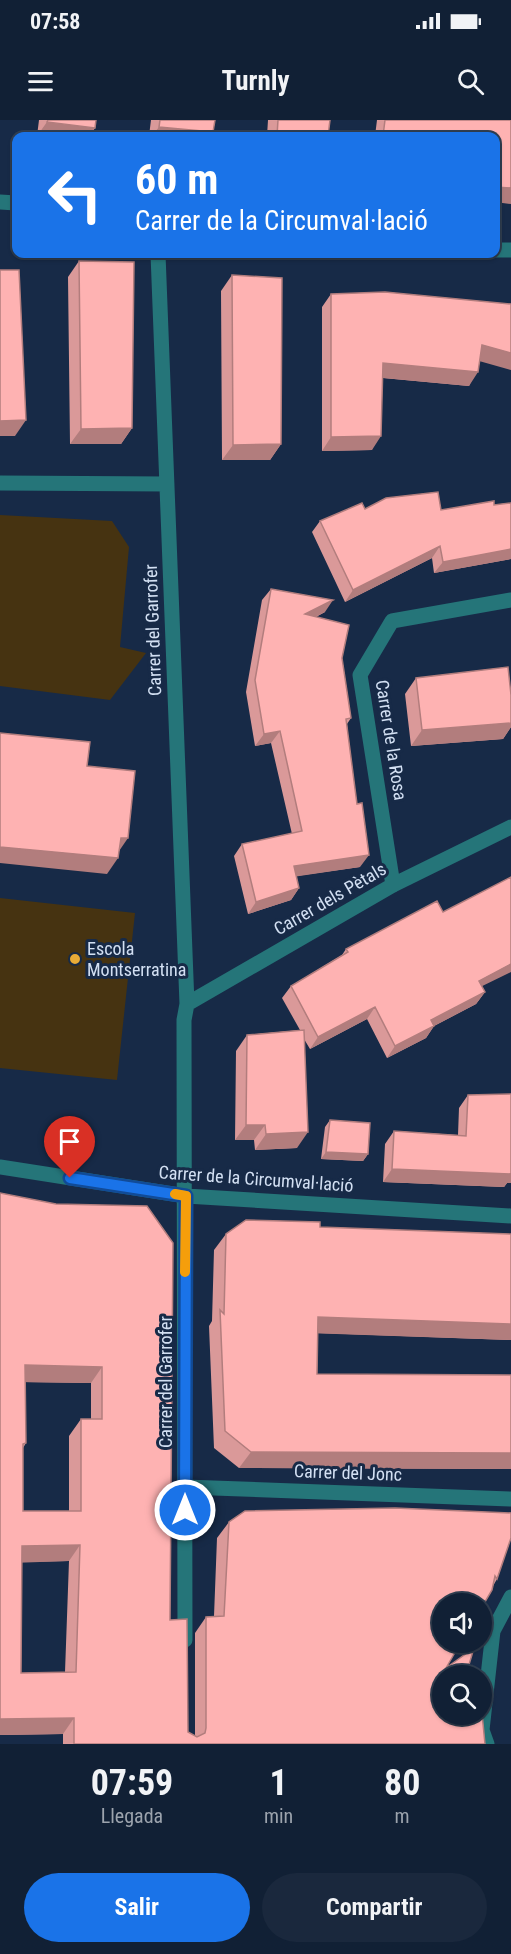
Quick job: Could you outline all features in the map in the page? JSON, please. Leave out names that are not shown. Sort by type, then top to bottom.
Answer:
[{"type":"street","name":"Carrer del Garrofer","points":[[158,258],[187,1004],[184,1020],[185,1651]]},
{"type":"street","points":[[0,483],[167,484]]},
{"type":"street","name":"Carrer de la Rosa","points":[[393,885],[360,675],[392,621],[511,600]]},
{"type":"street","name":"Carrer dels Pètals","points":[[187,1004],[393,885],[511,827]]},
{"type":"street","name":"Carrer de la Circumval·lació","points":[[0,1167],[186,1196],[511,1216]]},
{"type":"street","name":"Carrer del Jonc","points":[[185,1487],[511,1498]]},
{"type":"street","points":[[487,1744],[482,1730],[493,1631],[511,1597]]},
{"type":"shaded area","points":[[0,515],[112,521],[129,547],[120,647],[146,653],[110,700],[0,686]]},
{"type":"shaded area","points":[[0,898],[135,913],[117,1080],[0,1068]]},
{"type":"building","points":[[48,120],[96,120],[95,128],[47,122]]},
{"type":"building","points":[[160,120],[215,120],[213,132],[159,127]]},
{"type":"building","points":[[278,120],[330,120],[328,132],[277,132]]},
{"type":"building","points":[[385,120],[511,120],[511,188],[500,187],[500,132],[384,132]]},
{"type":"building","points":[[79,261],[134,262],[132,428],[81,429]]},
{"type":"building","points":[[0,270],[19,270],[26,420],[0,421]]},
{"type":"building","points":[[232,275],[282,278],[281,444],[233,445]]},
{"type":"building","points":[[385,292],[511,304],[511,353],[482,345],[478,372],[383,363],[381,436],[331,437],[331,294]]},
{"type":"building","points":[[438,492],[441,510],[494,501],[494,505],[511,503],[511,549],[443,562],[440,546],[353,590],[320,521],[362,503],[365,509],[386,498]]},
{"type":"building","points":[[271,589],[333,600],[305,614],[349,625],[342,658],[351,718],[346,719],[357,804],[362,803],[369,855],[294,866],[299,888],[256,902],[242,844],[302,831],[280,731],[264,734],[255,680]]},
{"type":"building","points":[[508,667],[511,723],[422,730],[416,678]]},
{"type":"building","points":[[0,733],[90,742],[87,766],[135,771],[128,838],[121,838],[118,858],[0,847]]},
{"type":"building","points":[[511,877],[511,964],[479,981],[485,992],[431,1020],[434,1026],[395,1046],[375,1007],[318,1037],[291,986],[348,952],[346,949],[437,901],[443,912]]},
{"type":"building","points":[[304,1030],[308,1132],[266,1134],[265,1125],[246,1125],[247,1035]]},
{"type":"building","points":[[511,1094],[511,1174],[392,1169],[394,1131],[466,1136],[468,1095]]},
{"type":"building","points":[[330,1120],[370,1123],[368,1154],[326,1152]]},
{"type":"building","points":[[0,1193],[56,1204],[147,1206],[173,1243],[170,1620],[187,1619],[188,1732],[197,1737],[205,1733],[206,1617],[224,1616],[229,1522],[245,1511],[395,1508],[511,1513],[511,1538],[490,1593],[432,1593],[432,1653],[455,1653],[448,1665],[432,1665],[432,1725],[483,1725],[485,1744],[74,1744],[74,1718],[0,1719]],"holes":[[[25,1365],[102,1367],[102,1419],[81,1419],[81,1511],[23,1511],[23,1444],[26,1443]],[[80,1545],[76,1672],[21,1673],[22,1546]]]},
{"type":"building","points":[[246,1220],[320,1222],[320,1227],[511,1234],[511,1324],[318,1317],[317,1374],[511,1375],[511,1453],[251,1452],[225,1431],[220,1310],[224,1314],[226,1234]]},
{"type":"building","points":[[467,1653],[472,1653],[469,1665],[450,1665]]},
{"type":"slow traffic","points":[[175,1194],[186,1196],[185,1272]]},
{"type":"place","name":"Escola Montserratina","points":[[75,959]]},
{"type":"route","points":[[70,1178],[186,1196],[185,1510]]}]
